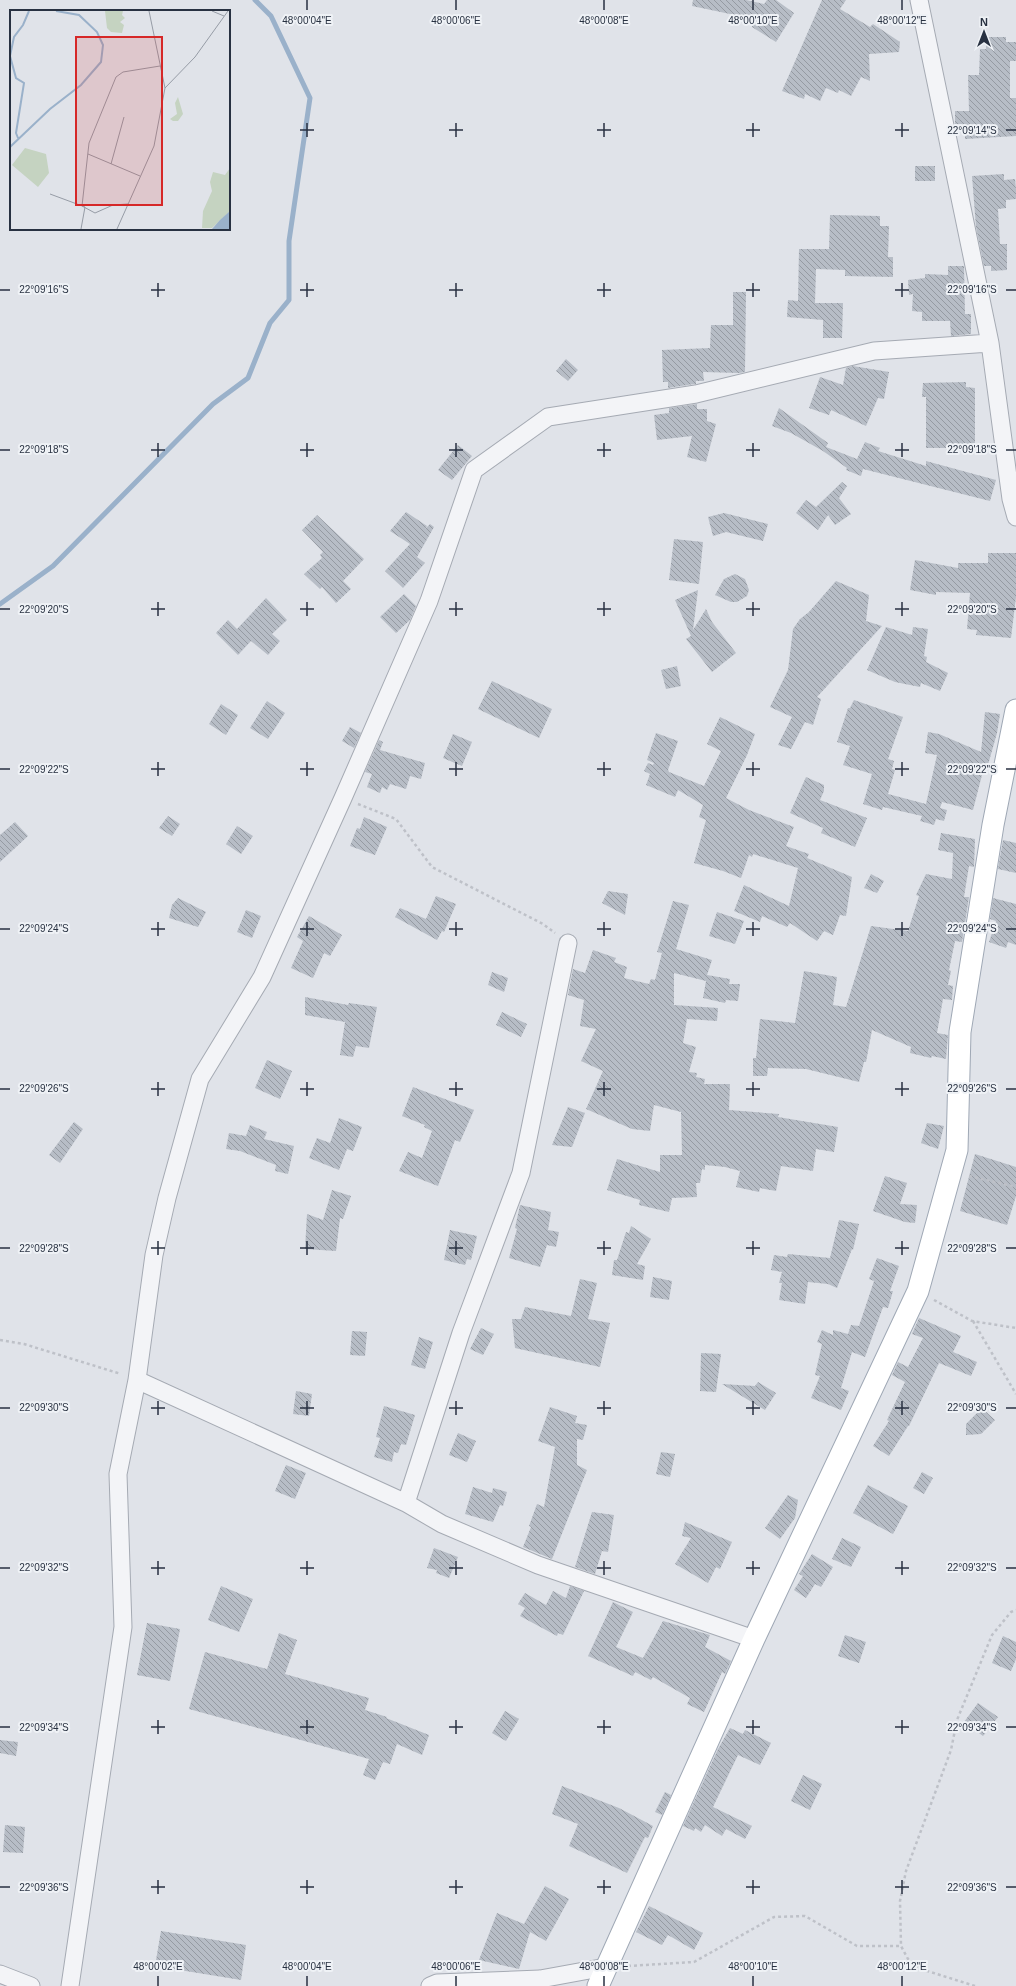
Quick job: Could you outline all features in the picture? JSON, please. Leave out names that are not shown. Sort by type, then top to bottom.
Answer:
[{"type":"main road","points":[[598,1986],[754,1639],[918,1291],[957,1150],[960,1032],[993,825],[1016,710]]},
{"type":"street","points":[[919,0],[990,343],[1010,499],[1016,517]]},
{"type":"street","points":[[70,1986],[123,1627],[118,1474],[138,1380],[154,1255],[200,1079],[262,977],[343,798],[429,601],[474,470],[548,417],[696,394],[874,351],[990,343]]},
{"type":"street","points":[[406,1503],[461,1333],[521,1173],[568,943]]},
{"type":"street","points":[[138,1380],[406,1503],[442,1524],[538,1565],[754,1639]]},
{"type":"street","points":[[430,1986],[437,1983],[540,1979],[606,1967]]},
{"type":"street","points":[[0,1974],[31,1986]]},
{"type":"path","points":[[343,798],[396,819],[432,867],[543,924],[568,943]]},
{"type":"path","points":[[951,1173],[1016,1187]]},
{"type":"path","points":[[918,1291],[972,1321],[1016,1328]]},
{"type":"path","points":[[972,1321],[1016,1394]]},
{"type":"path","points":[[0,1340],[24,1344],[138,1380]]},
{"type":"path","points":[[975,1986],[921,1969],[908,1959],[901,1946],[900,1901],[906,1871],[951,1750],[957,1720],[992,1635],[1011,1612],[1016,1610]]},
{"type":"path","points":[[606,1967],[694,1962],[774,1917],[805,1916],[857,1946],[901,1946]]},
{"type":"building","points":[[693,0],[746,0],[764,4],[767,0],[776,0],[794,13],[776,42],[752,27],[753,22],[730,14],[692,6]]},
{"type":"building","points":[[822,0],[846,0],[840,9],[870,27],[873,24],[900,42],[899,52],[869,54],[870,81],[861,77],[851,96],[839,90],[838,93],[826,88],[820,101],[805,94],[804,99],[782,91]]},
{"type":"building","points":[[986,37],[1006,37],[1006,42],[1016,42],[1016,61],[1010,61],[1010,98],[1016,98],[1016,136],[965,139],[965,124],[955,124],[955,111],[969,111],[968,75],[979,75],[980,49],[986,49]]},
{"type":"building","points":[[915,166],[935,166],[935,181],[915,181]]},
{"type":"building","points":[[1004,174],[1004,180],[1015,179],[1016,189],[1016,199],[1006,200],[1006,208],[998,209],[1000,244],[1007,244],[1007,270],[991,271],[991,266],[984,266],[976,227],[972,176]]},
{"type":"building","points":[[830,215],[880,216],[880,226],[889,226],[888,257],[893,257],[893,277],[845,276],[845,270],[816,269],[815,303],[843,303],[842,338],[823,338],[823,320],[787,317],[788,300],[798,301],[799,249],[829,249]]},
{"type":"building","points":[[948,266],[964,266],[965,314],[971,314],[971,334],[951,336],[950,321],[922,321],[922,312],[912,311],[913,294],[909,295],[908,280],[925,278],[925,274],[948,275]]},
{"type":"building","points":[[733,292],[746,292],[745,372],[703,372],[704,381],[696,381],[696,384],[668,388],[668,382],[663,382],[662,350],[710,348],[711,325],[733,325]]},
{"type":"building","points":[[566,359],[578,370],[568,381],[556,371]]},
{"type":"building","points":[[853,366],[889,372],[884,399],[878,398],[866,426],[831,410],[829,415],[809,408],[820,377],[843,385],[846,368]]},
{"type":"building","points":[[966,382],[966,387],[975,388],[975,448],[926,448],[926,397],[922,397],[923,383]]},
{"type":"building","points":[[697,404],[697,409],[707,409],[707,421],[716,424],[706,462],[687,457],[692,436],[657,440],[654,415],[669,413],[669,408]]},
{"type":"building","points":[[779,408],[828,443],[826,447],[857,459],[865,442],[880,448],[878,451],[926,466],[926,461],[996,480],[990,501],[863,469],[861,476],[846,470],[847,468],[823,451],[791,433],[772,426]]},
{"type":"building","points":[[458,445],[472,456],[452,480],[438,470]]},
{"type":"building","points":[[842,482],[847,486],[839,498],[851,514],[835,525],[828,515],[818,530],[796,513],[806,500],[816,507]]},
{"type":"building","points":[[406,512],[427,526],[425,529],[430,524],[434,527],[417,557],[425,563],[403,588],[385,571],[410,544],[390,531]]},
{"type":"building","points":[[724,513],[768,524],[763,541],[726,532],[713,536],[708,517]]},
{"type":"building","points":[[317,515],[364,559],[343,581],[351,589],[336,603],[322,587],[320,589],[304,574],[322,558],[320,555],[323,552],[302,530]]},
{"type":"building","points":[[674,539],[703,542],[699,584],[669,580]]},
{"type":"building","points":[[988,553],[1016,553],[1016,597],[1011,638],[976,635],[977,630],[967,629],[970,593],[936,592],[936,595],[910,590],[915,560],[958,568],[958,563],[988,563]]},
{"type":"building","points":[[735,574],[745,579],[749,590],[747,596],[737,602],[731,602],[715,595],[724,579]]},
{"type":"building","points":[[836,581],[869,595],[866,621],[882,626],[817,697],[821,699],[813,725],[805,722],[791,749],[778,745],[792,717],[770,707],[788,670],[793,629],[800,619],[809,612]]},
{"type":"building","points":[[698,590],[693,630],[706,609],[712,622],[736,653],[712,672],[686,639],[691,636],[675,600]]},
{"type":"building","points":[[404,594],[416,606],[410,620],[396,633],[380,617]]},
{"type":"building","points":[[266,598],[287,620],[272,634],[280,641],[268,655],[251,641],[238,655],[216,633],[228,620],[237,629]]},
{"type":"building","points":[[886,627],[912,635],[913,627],[928,629],[924,656],[927,657],[926,662],[948,673],[940,691],[921,683],[920,687],[895,682],[867,670]]},
{"type":"building","points":[[677,666],[681,686],[666,689],[661,670]]},
{"type":"building","points":[[492,681],[552,709],[539,738],[478,709]]},
{"type":"building","points":[[854,700],[903,717],[888,759],[894,761],[892,769],[895,770],[888,794],[926,804],[937,755],[925,753],[928,732],[939,734],[981,752],[985,712],[1000,714],[997,733],[986,772],[983,771],[973,810],[942,802],[940,808],[947,810],[944,821],[936,819],[934,825],[920,821],[922,816],[883,807],[882,810],[863,804],[872,774],[843,765],[850,746],[837,742],[848,708],[850,708]]},
{"type":"building","points":[[267,701],[285,713],[268,739],[250,728]]},
{"type":"building","points":[[221,704],[238,715],[226,735],[209,724]]},
{"type":"building","points":[[720,717],[755,734],[747,755],[726,798],[749,810],[794,827],[786,846],[809,854],[807,858],[852,877],[846,916],[840,915],[833,935],[824,931],[817,941],[790,923],[787,927],[762,916],[760,922],[734,911],[744,885],[789,906],[798,868],[753,854],[752,857],[749,855],[741,878],[694,863],[706,820],[699,817],[703,805],[678,790],[675,797],[646,785],[650,774],[644,771],[648,763],[653,765],[654,763],[647,760],[656,733],[678,741],[668,770],[669,772],[704,786],[721,751],[707,744]]},
{"type":"building","points":[[350,727],[361,733],[354,748],[342,741]]},
{"type":"building","points":[[453,734],[472,742],[462,766],[443,758]]},
{"type":"building","points":[[379,740],[383,742],[380,750],[425,763],[421,779],[410,776],[406,789],[390,784],[387,790],[382,787],[380,793],[367,787],[372,774],[365,772]]},
{"type":"building","points":[[806,777],[824,785],[824,791],[820,800],[867,818],[855,847],[821,833],[823,828],[790,813]]},
{"type":"building","points":[[168,816],[180,824],[172,836],[159,828]]},
{"type":"building","points":[[364,817],[387,827],[375,855],[350,846],[357,828],[360,829]]},
{"type":"building","points":[[15,822],[28,836],[0,862],[0,835]]},
{"type":"building","points":[[237,826],[253,836],[241,854],[226,844]]},
{"type":"building","points":[[941,833],[975,839],[974,867],[969,866],[964,897],[969,897],[962,942],[955,941],[949,970],[951,971],[948,985],[953,986],[952,1000],[943,999],[937,1033],[948,1035],[946,1059],[932,1056],[931,1058],[910,1053],[911,1047],[872,1030],[866,1062],[864,1062],[859,1082],[806,1069],[768,1068],[767,1076],[753,1076],[753,1058],[756,1058],[760,1019],[795,1023],[804,971],[837,977],[833,1005],[846,1007],[871,926],[908,931],[919,896],[916,895],[926,874],[952,879],[953,853],[938,850]]},
{"type":"building","points":[[1003,840],[1016,843],[1016,873],[998,869]]},
{"type":"building","points":[[871,874],[884,881],[877,893],[864,888]]},
{"type":"building","points":[[608,891],[628,894],[625,915],[602,903]]},
{"type":"building","points":[[436,896],[456,904],[444,932],[442,931],[437,940],[395,917],[400,908],[426,919]]},
{"type":"building","points":[[178,898],[206,912],[198,927],[169,918],[172,905]]},
{"type":"building","points":[[993,898],[1016,904],[1016,945],[1008,942],[1006,948],[989,942],[996,921],[990,919]]},
{"type":"building","points":[[673,901],[689,905],[676,949],[712,960],[707,975],[730,979],[729,984],[740,984],[738,1001],[726,1000],[725,1003],[703,998],[706,981],[674,973],[674,1005],[718,1008],[717,1021],[687,1019],[683,1043],[696,1047],[689,1072],[697,1073],[696,1077],[705,1079],[704,1084],[730,1084],[729,1110],[779,1114],[778,1117],[838,1127],[834,1152],[816,1149],[813,1171],[781,1166],[776,1191],[760,1188],[759,1192],[736,1187],[740,1171],[725,1167],[705,1165],[705,1170],[702,1169],[700,1183],[696,1183],[697,1197],[672,1198],[669,1212],[639,1205],[640,1200],[607,1190],[617,1159],[660,1172],[660,1155],[682,1155],[681,1112],[654,1105],[650,1131],[632,1129],[586,1109],[603,1071],[581,1061],[596,1029],[580,1026],[584,1000],[568,995],[573,969],[585,973],[593,950],[616,958],[614,962],[627,967],[624,978],[649,984],[651,979],[655,980],[662,953],[657,952]]},
{"type":"building","points":[[246,910],[261,916],[252,938],[237,932]]},
{"type":"building","points":[[717,912],[744,921],[735,944],[709,936]]},
{"type":"building","points":[[309,916],[342,935],[330,956],[324,953],[313,978],[291,968],[303,941],[297,937]]},
{"type":"building","points":[[492,972],[508,978],[504,992],[488,985]]},
{"type":"building","points":[[305,997],[348,1005],[349,1003],[377,1007],[369,1048],[356,1046],[353,1057],[340,1055],[345,1022],[305,1015]]},
{"type":"building","points":[[502,1012],[527,1024],[521,1037],[496,1025]]},
{"type":"building","points":[[267,1060],[292,1071],[280,1099],[255,1088]]},
{"type":"building","points":[[413,1087],[474,1110],[460,1142],[455,1140],[438,1186],[399,1171],[408,1152],[422,1158],[432,1131],[424,1127],[425,1125],[402,1116]]},
{"type":"building","points":[[568,1107],[585,1113],[572,1147],[552,1145]]},
{"type":"building","points":[[339,1118],[362,1127],[353,1151],[347,1149],[339,1170],[309,1158],[317,1138],[330,1143]]},
{"type":"building","points":[[74,1122],[83,1129],[60,1163],[49,1155]]},
{"type":"building","points":[[927,1123],[944,1126],[938,1149],[921,1143]]},
{"type":"building","points":[[250,1125],[267,1132],[264,1139],[294,1146],[288,1174],[275,1171],[276,1165],[240,1151],[226,1149],[229,1133],[246,1136]]},
{"type":"building","points":[[975,1154],[1016,1167],[1016,1196],[1007,1225],[960,1211]]},
{"type":"building","points":[[885,1176],[907,1183],[900,1204],[917,1205],[915,1223],[905,1222],[873,1211]]},
{"type":"building","points":[[332,1190],[351,1196],[343,1219],[340,1218],[336,1251],[305,1249],[307,1214],[323,1220]]},
{"type":"building","points":[[520,1205],[551,1212],[548,1230],[559,1232],[556,1247],[547,1245],[540,1267],[509,1258],[517,1229],[515,1228]]},
{"type":"building","points":[[839,1220],[859,1224],[853,1250],[852,1249],[837,1288],[828,1284],[808,1282],[805,1304],[779,1300],[782,1283],[779,1283],[782,1272],[771,1270],[774,1255],[787,1257],[788,1254],[830,1258]]},
{"type":"building","points":[[631,1226],[651,1239],[637,1264],[645,1266],[643,1280],[612,1275],[614,1260],[617,1260],[626,1232],[629,1233]]},
{"type":"building","points":[[450,1230],[477,1236],[471,1260],[467,1259],[465,1265],[444,1260]]},
{"type":"building","points":[[877,1258],[899,1266],[890,1291],[893,1291],[888,1308],[883,1307],[865,1357],[852,1352],[841,1388],[849,1391],[841,1410],[811,1398],[820,1376],[815,1375],[822,1344],[817,1342],[822,1330],[833,1335],[833,1330],[848,1334],[851,1325],[859,1326],[874,1281],[869,1279]]},
{"type":"building","points":[[653,1277],[672,1281],[669,1300],[650,1297]]},
{"type":"building","points":[[580,1279],[597,1283],[588,1319],[610,1323],[600,1367],[515,1348],[512,1319],[521,1319],[525,1307],[571,1316]]},
{"type":"building","points":[[919,1318],[961,1336],[953,1352],[977,1362],[971,1376],[939,1363],[909,1426],[889,1456],[873,1446],[889,1421],[887,1420],[905,1382],[892,1375],[898,1362],[908,1367],[923,1338],[912,1334]]},
{"type":"building","points":[[481,1328],[494,1334],[483,1355],[470,1349]]},
{"type":"building","points":[[352,1331],[367,1332],[365,1356],[350,1355]]},
{"type":"building","points":[[419,1337],[433,1342],[425,1369],[411,1365]]},
{"type":"building","points":[[701,1353],[721,1354],[716,1392],[700,1391]]},
{"type":"building","points":[[758,1382],[776,1393],[765,1410],[722,1384],[755,1386]]},
{"type":"building","points":[[296,1391],[312,1394],[309,1416],[293,1414]]},
{"type":"building","points":[[384,1406],[415,1415],[406,1445],[401,1444],[398,1453],[394,1452],[392,1462],[374,1457],[380,1438],[376,1437]]},
{"type":"building","points":[[550,1407],[577,1416],[575,1423],[587,1425],[583,1440],[577,1439],[577,1465],[587,1470],[552,1559],[523,1547],[531,1527],[529,1526],[537,1504],[544,1507],[555,1447],[538,1441]]},
{"type":"building","points":[[982,1408],[995,1420],[981,1434],[966,1435],[966,1424]]},
{"type":"building","points":[[458,1433],[476,1441],[467,1462],[449,1455]]},
{"type":"building","points":[[661,1452],[675,1454],[670,1477],[656,1474]]},
{"type":"building","points":[[286,1465],[306,1473],[295,1499],[275,1491]]},
{"type":"building","points":[[922,1472],[933,1478],[924,1494],[913,1488]]},
{"type":"building","points":[[868,1485],[908,1506],[893,1534],[853,1513]]},
{"type":"building","points":[[473,1487],[492,1493],[493,1488],[507,1492],[503,1506],[500,1505],[493,1522],[465,1514]]},
{"type":"building","points":[[788,1495],[798,1500],[795,1518],[780,1539],[765,1528]]},
{"type":"building","points":[[592,1512],[614,1515],[608,1552],[602,1551],[595,1574],[575,1567]]},
{"type":"building","points":[[685,1522],[732,1542],[720,1569],[716,1567],[708,1583],[675,1564],[691,1538],[682,1536]]},
{"type":"building","points":[[842,1538],[861,1547],[851,1567],[832,1559]]},
{"type":"building","points":[[434,1548],[458,1557],[449,1578],[436,1573],[437,1570],[427,1568]]},
{"type":"building","points":[[812,1554],[833,1567],[821,1587],[815,1584],[806,1598],[794,1590],[803,1576],[799,1574]]},
{"type":"building","points":[[221,1586],[253,1599],[239,1632],[208,1620]]},
{"type":"building","points":[[570,1586],[584,1591],[563,1635],[558,1633],[557,1636],[520,1616],[525,1608],[518,1604],[525,1593],[546,1605],[553,1591],[566,1598]]},
{"type":"building","points":[[613,1602],[633,1612],[616,1647],[643,1658],[663,1621],[710,1635],[705,1647],[731,1661],[725,1674],[722,1672],[704,1712],[687,1704],[690,1698],[653,1677],[651,1680],[635,1672],[633,1676],[588,1656]]},
{"type":"building","points":[[147,1623],[180,1629],[170,1681],[137,1675]]},
{"type":"building","points":[[279,1633],[297,1640],[285,1674],[369,1698],[365,1710],[387,1717],[386,1718],[429,1735],[422,1755],[397,1744],[390,1764],[383,1762],[375,1780],[363,1775],[369,1759],[189,1709],[205,1652],[267,1669]]},
{"type":"building","points":[[845,1635],[866,1642],[859,1663],[838,1656]]},
{"type":"building","points":[[1003,1636],[1016,1642],[1016,1659],[1011,1671],[992,1663]]},
{"type":"building","points":[[978,1703],[998,1717],[983,1736],[964,1722]]},
{"type":"building","points":[[505,1711],[519,1719],[506,1741],[492,1733]]},
{"type":"building","points":[[730,1728],[743,1734],[745,1730],[771,1743],[760,1765],[738,1755],[713,1807],[752,1826],[745,1839],[726,1829],[722,1836],[705,1825],[701,1832],[695,1828],[694,1831],[683,1826],[718,1749]]},
{"type":"building","points":[[0,1740],[18,1742],[16,1756],[0,1753]]},
{"type":"building","points":[[803,1775],[822,1784],[810,1810],[791,1801]]},
{"type":"building","points":[[562,1786],[619,1808],[653,1826],[648,1838],[645,1837],[627,1873],[569,1846],[578,1824],[552,1814]]},
{"type":"building","points":[[665,1792],[671,1795],[662,1815],[655,1812]]},
{"type":"building","points":[[5,1825],[25,1827],[23,1853],[3,1852]]},
{"type":"building","points":[[545,1886],[569,1899],[546,1941],[530,1932],[519,1969],[479,1960],[497,1913],[524,1924]]},
{"type":"building","points":[[649,1906],[703,1933],[694,1950],[668,1935],[662,1945],[636,1932]]},
{"type":"building","points":[[161,1931],[246,1945],[241,1980],[155,1966]]},
{"type":"waterway","points":[[0,604],[53,566],[213,404],[248,378],[270,323],[289,300],[289,241],[310,98],[271,16],[255,0]]}]
